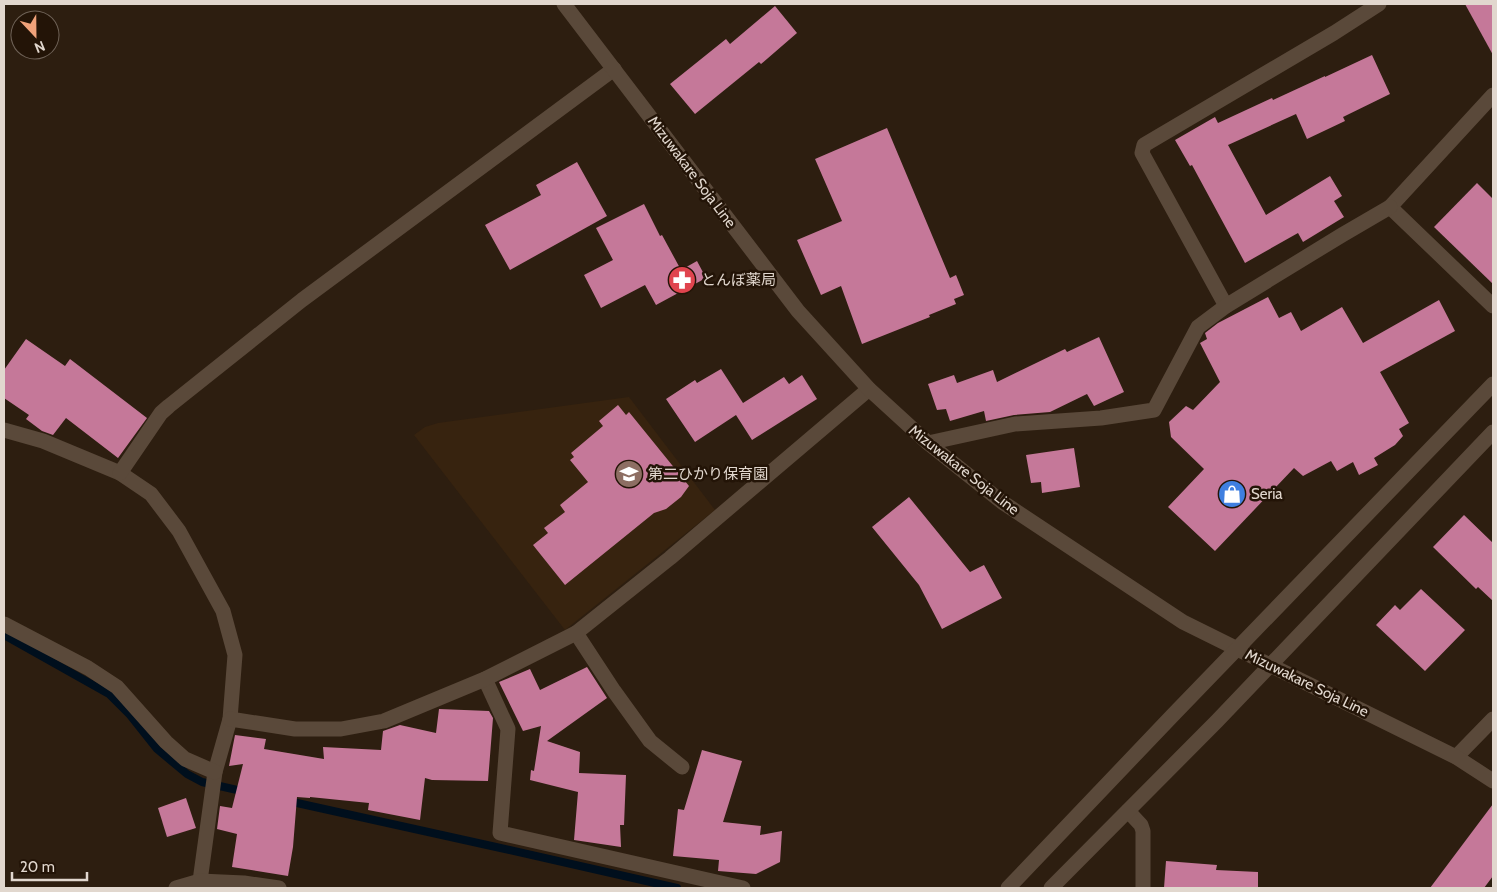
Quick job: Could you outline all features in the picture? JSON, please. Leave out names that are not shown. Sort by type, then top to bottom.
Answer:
[{"type":"street","name":"Mizuwakare Soja Line","points":[[564,4],[798,311],[869,388],[928,443],[1002,502],[1183,622],[1456,757],[1493,781]]},
{"type":"street","points":[[1226,306],[1142,153],[1144,145],[1334,33],[1379,4]]},
{"type":"street","points":[[120,473],[162,413],[169,406],[302,300],[614,69]]},
{"type":"street","points":[[928,443],[1015,424],[1101,418],[1154,410],[1198,327],[1226,306],[1390,207],[1493,95]]},
{"type":"street","points":[[1390,207],[1493,306]]},
{"type":"street","points":[[1008,888],[1493,384]]},
{"type":"street","points":[[230,720],[295,729],[341,729],[384,721],[485,679],[576,632],[670,558],[869,388]]},
{"type":"street","points":[[4,430],[42,441],[120,473],[151,494],[179,531],[223,611],[235,655],[230,720],[214,781],[200,881]]},
{"type":"street","points":[[1051,888],[1205,734],[1493,432]]},
{"type":"street","points":[[4,624],[88,668],[117,687],[166,742],[214,781]]},
{"type":"street","points":[[576,632],[614,691],[650,741],[682,768]]},
{"type":"street","points":[[485,679],[508,729],[500,832],[743,888]]},
{"type":"street","points":[[1456,757],[1493,719]]},
{"type":"street","points":[[1128,811],[1141,825],[1143,831],[1143,888]]},
{"type":"street","points":[[176,888],[200,881],[244,883],[278,888]]},
{"type":"shaded area","points":[[629,397],[715,510],[565,630],[414,435],[425,427],[438,423]]},
{"type":"building","points":[[1465,4],[1493,4],[1493,55]]},
{"type":"building","points":[[775,6],[797,33],[761,64],[759,62],[695,114],[670,84],[726,39],[730,44]]},
{"type":"building","points":[[1372,55],[1390,94],[1343,117],[1345,121],[1307,139],[1296,114],[1228,145],[1266,215],[1330,176],[1342,196],[1334,201],[1344,217],[1303,242],[1298,233],[1245,263],[1192,165],[1190,166],[1175,140],[1215,117],[1218,123]]},
{"type":"building","points":[[887,128],[950,278],[956,275],[964,295],[954,299],[956,304],[929,315],[930,317],[862,344],[841,286],[821,295],[797,240],[842,221],[815,159]]},
{"type":"building","points":[[577,162],[607,216],[510,270],[485,225],[541,195],[536,185]]},
{"type":"building","points":[[1477,183],[1493,199],[1493,284],[1434,227]]},
{"type":"building","points":[[644,204],[660,236],[662,235],[681,270],[697,261],[706,278],[656,305],[645,285],[601,308],[584,275],[613,260],[596,228]]},
{"type":"building","points":[[1268,297],[1279,318],[1291,312],[1301,331],[1342,307],[1363,343],[1439,300],[1455,331],[1380,372],[1409,423],[1399,429],[1403,436],[1395,445],[1374,458],[1378,465],[1359,475],[1353,462],[1337,471],[1331,461],[1303,476],[1294,468],[1215,551],[1168,507],[1204,469],[1171,437],[1169,422],[1186,406],[1193,410],[1220,382],[1200,343],[1207,339],[1205,333],[1218,323]]},
{"type":"building","points":[[1099,337],[1124,392],[1094,406],[1087,394],[1050,412],[1014,415],[986,421],[984,411],[950,421],[946,409],[937,410],[928,384],[954,375],[957,383],[993,370],[997,382],[1065,349],[1067,352]]},
{"type":"building","points":[[26,339],[65,366],[70,359],[147,418],[118,458],[66,418],[53,435],[42,431],[26,419],[29,415],[4,398],[4,370]]},
{"type":"building","points":[[721,369],[743,403],[784,377],[789,384],[802,375],[817,399],[752,440],[736,415],[695,442],[666,399],[695,380],[697,383]]},
{"type":"building","points":[[618,405],[626,415],[629,412],[689,486],[681,497],[666,509],[654,513],[565,585],[533,545],[548,533],[544,528],[565,512],[560,505],[588,482],[570,460],[574,457],[571,453],[603,426],[599,421]]},
{"type":"building","points":[[1074,448],[1080,487],[1042,493],[1041,482],[1031,483],[1026,455]]},
{"type":"building","points":[[909,497],[970,572],[984,565],[1002,598],[942,629],[919,585],[872,527]]},
{"type":"building","points":[[1464,515],[1493,543],[1493,601],[1478,587],[1476,589],[1433,547]]},
{"type":"building","points":[[1421,589],[1465,630],[1425,671],[1376,625],[1395,605],[1400,610]]},
{"type":"building","points":[[587,667],[607,698],[547,741],[580,752],[579,773],[626,775],[624,825],[620,825],[621,847],[574,840],[578,792],[530,780],[531,770],[534,771],[541,726],[523,731],[499,682],[530,669],[540,690]]},
{"type":"building","points":[[439,709],[489,711],[493,718],[488,781],[432,780],[425,778],[420,820],[368,810],[369,803],[297,797],[293,847],[288,876],[232,867],[237,834],[217,829],[220,806],[232,808],[243,764],[229,766],[235,735],[266,739],[264,749],[324,759],[323,747],[381,750],[383,731],[400,725],[436,733]]},
{"type":"building","points":[[702,750],[742,761],[723,822],[761,826],[760,835],[782,831],[780,862],[756,874],[718,871],[719,860],[673,856],[678,809],[684,810]]},
{"type":"building","points":[[186,798],[196,828],[167,837],[158,808]]},
{"type":"building","points":[[1493,804],[1493,876],[1484,888],[1430,888]]},
{"type":"building","points":[[1166,861],[1217,865],[1216,870],[1258,872],[1258,888],[1164,888]]},
{"type":"waterway","points":[[4,635],[109,694],[130,715],[157,749],[187,774],[202,782],[246,792]]},
{"type":"waterway","points":[[288,801],[677,888]]},
{"type":"place","name":"とんぼ薬局","points":[[682,280]]},
{"type":"place","name":"第二ひかり保育園","points":[[629,474]]},
{"type":"place","name":"Seria","points":[[1232,494]]}]
